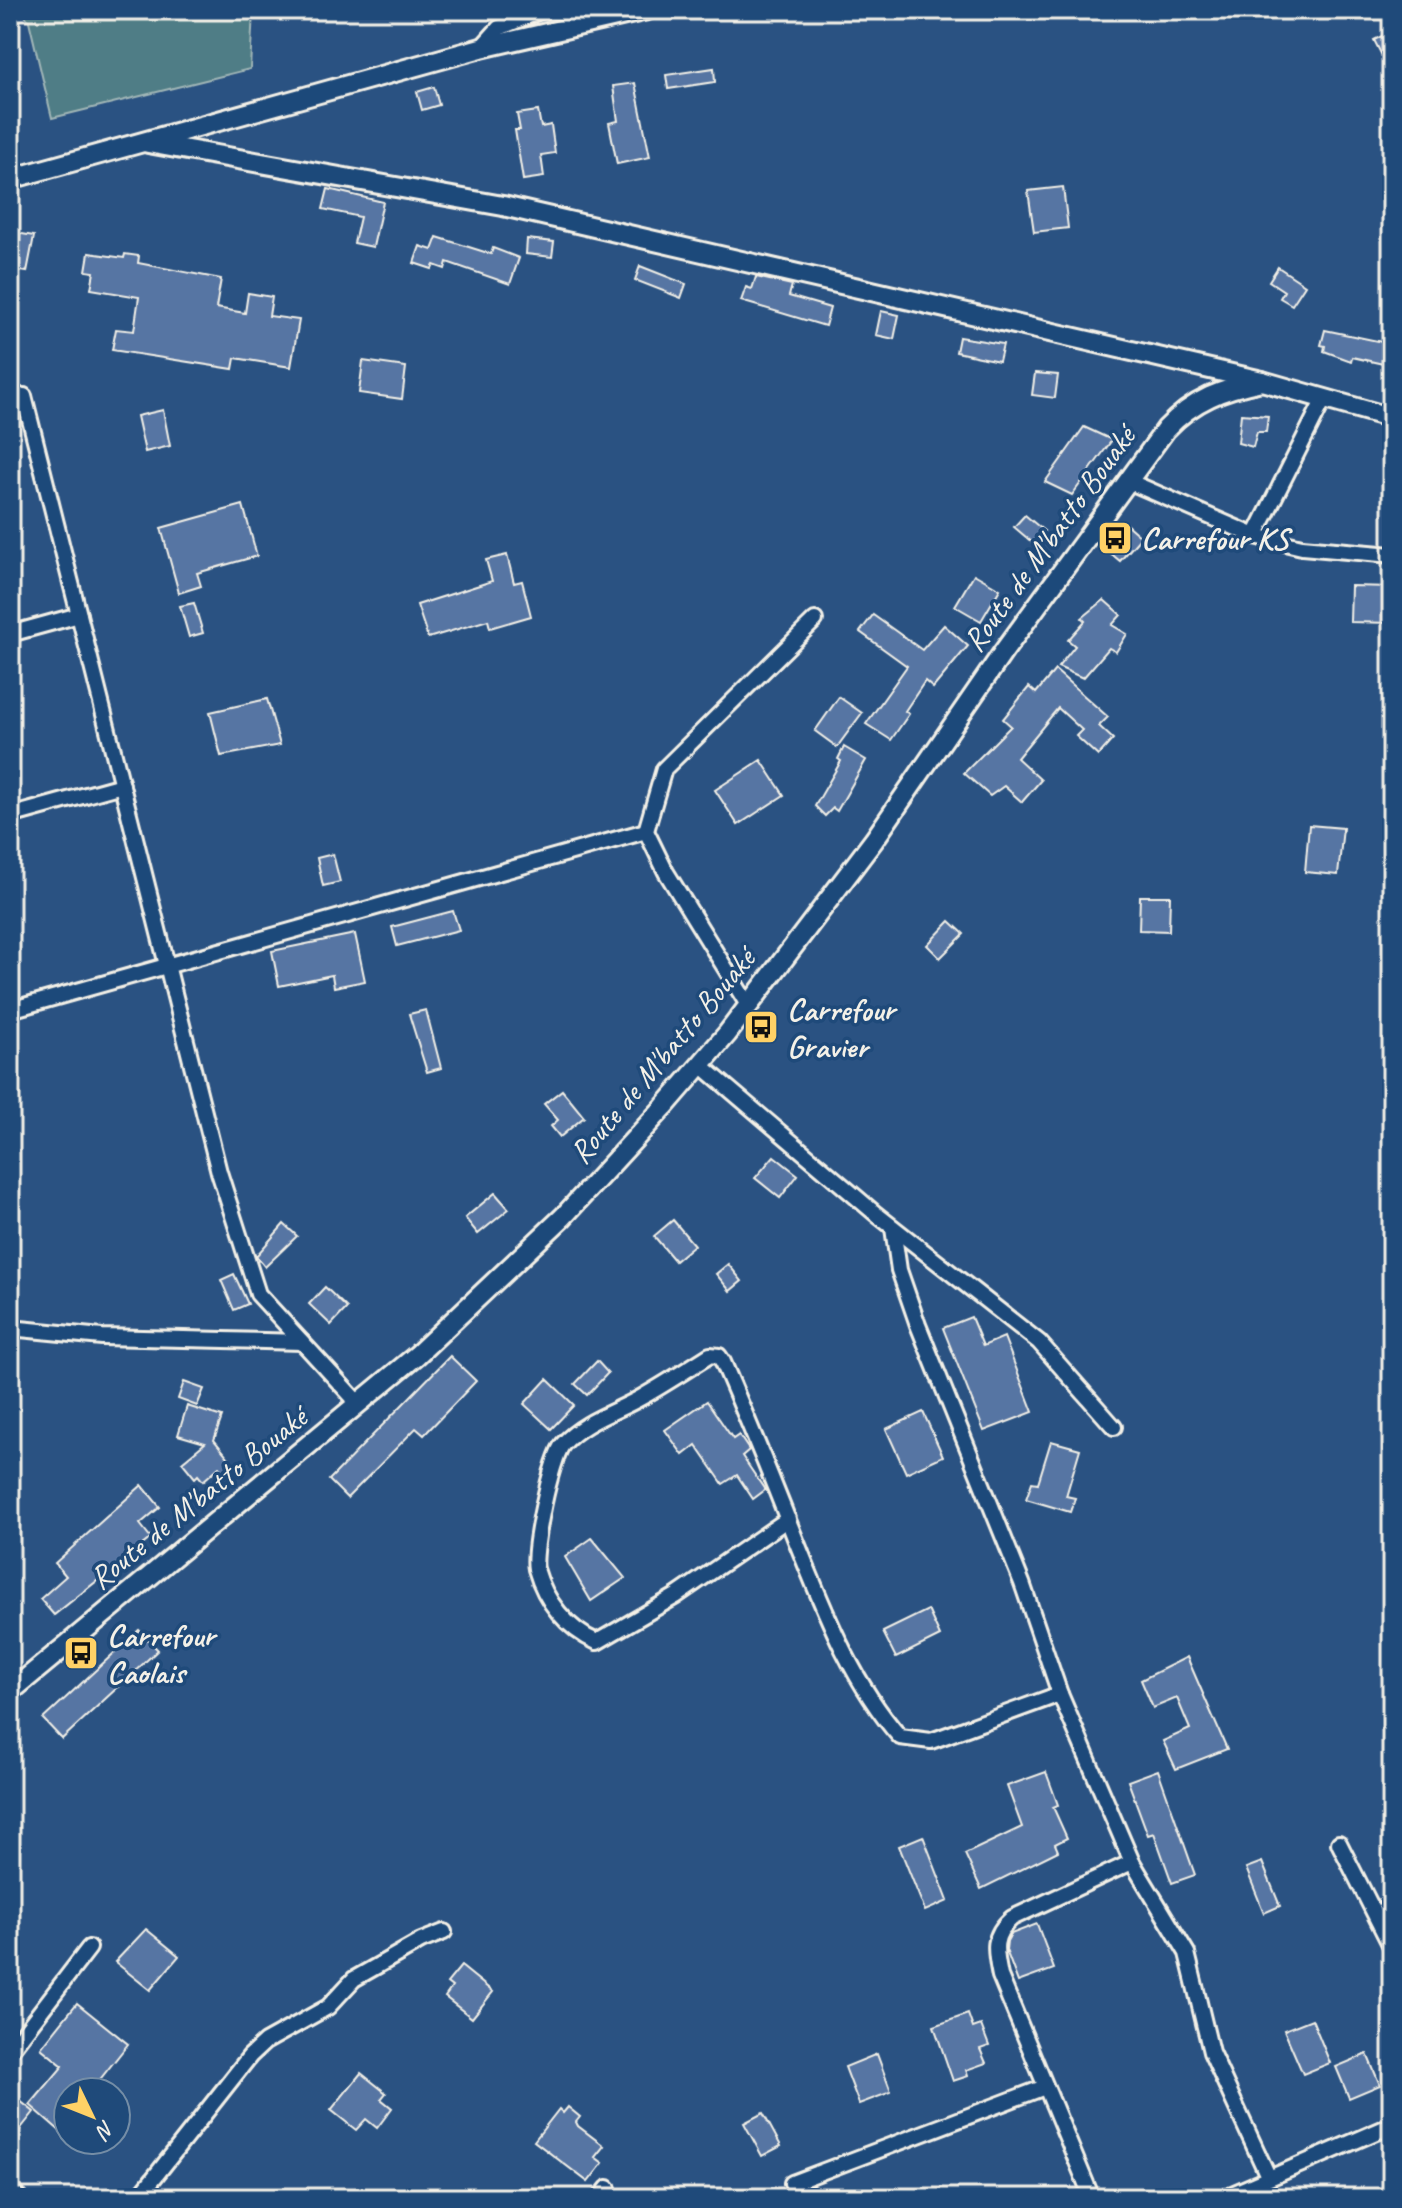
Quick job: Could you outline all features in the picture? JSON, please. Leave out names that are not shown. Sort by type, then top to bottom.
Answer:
[{"type":"street","points":[[481,48],[499,28],[542,10]]},
{"type":"street","points":[[10,179],[481,48],[647,10]]},
{"type":"street","points":[[148,143],[503,206],[1262,381],[1392,418]]},
{"type":"street","name":"Route de M'batto Bouaké","points":[[10,1692],[417,1355],[563,1217],[701,1065],[748,1005],[874,840],[1004,651],[1184,409],[1227,388],[1262,381]]},
{"type":"street","points":[[24,396],[219,1172],[258,1294],[359,1404]]},
{"type":"street","points":[[1255,536],[1324,399]]},
{"type":"street","points":[[1128,481],[1255,536],[1302,547],[1392,555]]},
{"type":"street","points":[[10,634],[79,615]]},
{"type":"street","points":[[748,1005],[666,872],[646,831],[664,769],[815,620]]},
{"type":"street","points":[[10,816],[122,785]]},
{"type":"street","points":[[10,1010],[646,831]]},
{"type":"street","points":[[701,1065],[893,1228],[1039,1342],[1114,1427]]},
{"type":"street","points":[[893,1228],[899,1270],[918,1325],[1022,1583],[1060,1694],[1132,1862],[1187,1953],[1211,2052],[1268,2176]]},
{"type":"street","points":[[10,1328],[102,1337],[302,1342]]},
{"type":"street","points":[[788,1519],[676,1596],[597,1642],[572,1630],[556,1609],[535,1567],[546,1487],[561,1446],[587,1424],[641,1398],[710,1355],[719,1356],[788,1519],[834,1634],[879,1713],[900,1737],[931,1741],[1060,1694]]},
{"type":"street","points":[[1339,1843],[1391,1942]]},
{"type":"street","points":[[1092,2198],[1000,1976],[995,1940],[1012,1918],[1132,1862]]},
{"type":"street","points":[[138,2198],[250,2056],[265,2042],[328,2007],[354,1979],[421,1941],[444,1932]]},
{"type":"street","points":[[10,2051],[89,1948]]},
{"type":"street","points":[[792,2183],[1045,2087]]},
{"type":"street","points":[[1223,2198],[1392,2125]]},
{"type":"street","points":[[10,2190],[19,2198]]},
{"type":"green space","points":[[21,10],[253,10],[250,69],[52,118],[29,21]]},
{"type":"building","points":[[1392,31],[1392,75],[1374,40]]},
{"type":"building","points":[[714,68],[715,82],[668,89],[666,75]]},
{"type":"building","points":[[635,83],[650,157],[617,164],[609,123],[618,121],[613,86]]},
{"type":"building","points":[[434,87],[439,105],[422,110],[417,92]]},
{"type":"building","points":[[538,111],[541,127],[551,125],[555,153],[541,155],[544,177],[523,180],[515,130],[520,130],[517,114]]},
{"type":"building","points":[[1063,187],[1068,228],[1034,232],[1028,191]]},
{"type":"building","points":[[328,189],[383,202],[373,247],[354,243],[360,217],[323,209]]},
{"type":"building","points":[[10,232],[34,236],[27,272],[10,269]]},
{"type":"building","points":[[437,237],[491,254],[493,248],[519,258],[510,284],[447,262],[445,269],[434,265],[432,269],[414,263],[420,246],[432,250]]},
{"type":"building","points":[[527,239],[554,242],[552,257],[526,254]]},
{"type":"building","points":[[89,253],[124,258],[125,254],[139,256],[138,263],[221,279],[216,308],[245,313],[248,293],[272,297],[269,316],[299,320],[291,367],[235,358],[233,369],[112,350],[116,329],[134,331],[139,297],[91,289],[94,272],[86,271]]},
{"type":"building","points":[[640,266],[686,284],[681,298],[635,280]]},
{"type":"building","points":[[1278,267],[1305,285],[1292,305],[1280,298],[1284,291],[1269,281]]},
{"type":"building","points":[[756,277],[792,285],[789,296],[830,308],[825,326],[741,301],[746,287],[752,289]]},
{"type":"building","points":[[881,311],[899,315],[894,339],[876,335]]},
{"type":"building","points":[[1325,330],[1392,344],[1392,366],[1352,357],[1351,361],[1324,351],[1325,346],[1321,345]]},
{"type":"building","points":[[959,337],[1003,344],[999,361],[956,352]]},
{"type":"building","points":[[363,361],[406,367],[402,399],[359,393]]},
{"type":"building","points":[[1035,373],[1058,375],[1055,398],[1032,395]]},
{"type":"building","points":[[163,410],[170,446],[145,452],[137,416]]},
{"type":"building","points":[[1241,414],[1268,416],[1266,432],[1257,432],[1253,447],[1238,443]]},
{"type":"building","points":[[1084,427],[1112,440],[1072,495],[1045,482]]},
{"type":"building","points":[[243,505],[257,556],[197,573],[201,586],[179,593],[161,528]]},
{"type":"building","points":[[1025,515],[1044,531],[1033,543],[1014,527]]},
{"type":"building","points":[[1126,524],[1141,537],[1120,561],[1104,548]]},
{"type":"building","points":[[507,555],[514,583],[522,581],[531,616],[490,628],[488,620],[428,638],[417,605],[492,581],[486,560]]},
{"type":"building","points":[[974,574],[1000,589],[981,621],[955,606]]},
{"type":"building","points":[[1351,586],[1392,587],[1392,623],[1350,622]]},
{"type":"building","points":[[1104,600],[1121,615],[1112,625],[1127,634],[1116,652],[1109,648],[1083,678],[1058,667],[1075,646],[1068,640],[1085,621],[1082,618]]},
{"type":"building","points":[[194,603],[203,633],[189,637],[180,606]]},
{"type":"building","points":[[873,615],[922,650],[944,625],[968,646],[933,688],[925,681],[905,711],[909,714],[891,740],[866,724],[907,666],[860,632]]},
{"type":"building","points":[[1055,670],[1108,717],[1099,726],[1113,739],[1098,756],[1076,736],[1082,730],[1058,708],[1017,758],[1041,780],[1022,802],[1004,786],[990,796],[964,773],[1011,726],[1003,719],[1029,687],[1036,693]]},
{"type":"building","points":[[839,697],[862,713],[837,747],[815,731]]},
{"type":"building","points":[[267,699],[280,745],[221,756],[210,712]]},
{"type":"building","points":[[844,747],[866,760],[837,811],[833,808],[825,816],[815,806],[841,761],[838,759]]},
{"type":"building","points":[[761,760],[784,795],[738,825],[715,790]]},
{"type":"building","points":[[1309,825],[1343,828],[1338,875],[1305,872]]},
{"type":"building","points":[[333,854],[340,882],[323,886],[317,858]]},
{"type":"building","points":[[1140,896],[1170,896],[1169,931],[1139,930]]},
{"type":"building","points":[[453,911],[459,930],[397,946],[392,927]]},
{"type":"building","points":[[950,921],[964,934],[940,958],[927,945]]},
{"type":"building","points":[[355,934],[365,981],[334,987],[332,975],[279,986],[272,951]]},
{"type":"building","points":[[426,1010],[441,1068],[427,1072],[409,1014]]},
{"type":"building","points":[[562,1090],[584,1117],[560,1137],[551,1126],[558,1120],[544,1104]]},
{"type":"building","points":[[774,1156],[798,1175],[780,1198],[755,1178]]},
{"type":"building","points":[[495,1193],[509,1209],[478,1234],[465,1218]]},
{"type":"building","points":[[673,1220],[694,1245],[675,1261],[654,1236]]},
{"type":"building","points":[[284,1224],[297,1236],[265,1267],[256,1256]]},
{"type":"building","points":[[728,1264],[742,1281],[730,1291],[716,1274]]},
{"type":"building","points":[[234,1274],[248,1304],[234,1310],[221,1280]]},
{"type":"building","points":[[325,1287],[347,1308],[331,1325],[309,1304]]},
{"type":"building","points":[[971,1317],[983,1346],[1004,1337],[1033,1412],[984,1431],[943,1328]]},
{"type":"building","points":[[450,1356],[476,1381],[424,1435],[416,1428],[347,1498],[329,1480]]},
{"type":"building","points":[[597,1361],[608,1373],[587,1395],[575,1384]]},
{"type":"building","points":[[547,1379],[574,1405],[551,1429],[524,1404]]},
{"type":"building","points":[[184,1382],[204,1389],[197,1406],[178,1399]]},
{"type":"building","points":[[707,1401],[733,1439],[739,1435],[749,1450],[742,1456],[765,1490],[753,1499],[737,1475],[723,1484],[696,1445],[683,1455],[665,1430]]},
{"type":"building","points":[[187,1406],[222,1417],[214,1440],[233,1463],[222,1472],[219,1467],[203,1481],[198,1475],[195,1478],[182,1462],[205,1443],[178,1435]]},
{"type":"building","points":[[923,1412],[943,1456],[906,1473],[886,1429]]},
{"type":"building","points":[[1051,1441],[1080,1449],[1066,1496],[1075,1498],[1070,1512],[1026,1499],[1032,1482],[1038,1483]]},
{"type":"building","points":[[142,1485],[160,1507],[140,1524],[151,1538],[54,1615],[40,1599],[66,1576],[55,1563]]},
{"type":"building","points":[[592,1538],[625,1578],[591,1601],[565,1557]]},
{"type":"building","points":[[928,1610],[940,1636],[896,1658],[883,1632]]},
{"type":"building","points":[[139,1630],[158,1650],[62,1739],[43,1719]]},
{"type":"building","points":[[1187,1657],[1227,1749],[1176,1769],[1163,1741],[1190,1729],[1177,1698],[1153,1708],[1141,1680]]},
{"type":"building","points":[[1158,1770],[1195,1875],[1172,1883],[1154,1833],[1148,1835],[1128,1781]]},
{"type":"building","points":[[1046,1772],[1058,1805],[1053,1807],[1067,1838],[1055,1844],[1058,1851],[981,1889],[965,1854],[1022,1827],[1007,1786]]},
{"type":"building","points":[[923,1836],[948,1901],[925,1911],[899,1846]]},
{"type":"building","points":[[1262,1862],[1280,1906],[1264,1913],[1246,1868]]},
{"type":"building","points":[[1037,1924],[1054,1969],[1018,1982],[1006,1950],[1007,1941],[1011,1934]]},
{"type":"building","points":[[146,1929],[179,1956],[150,1990],[115,1962]]},
{"type":"building","points":[[461,1966],[493,1992],[472,2018],[445,1997],[452,1987],[447,1983]]},
{"type":"building","points":[[77,2003],[128,2044],[103,2076],[55,2076],[63,2066],[41,2048]]},
{"type":"building","points":[[968,2014],[973,2028],[981,2025],[989,2046],[980,2049],[986,2063],[966,2070],[968,2076],[953,2081],[934,2026]]},
{"type":"building","points":[[1312,2019],[1330,2063],[1303,2074],[1284,2030]]},
{"type":"building","points":[[877,2054],[891,2092],[859,2104],[845,2067]]},
{"type":"building","points":[[1367,2054],[1380,2085],[1349,2098],[1336,2067]]},
{"type":"building","points":[[361,2073],[386,2093],[381,2099],[392,2108],[377,2128],[366,2119],[356,2130],[331,2110]]},
{"type":"building","points":[[52,2079],[52,2124],[30,2105]]},
{"type":"building","points":[[10,2093],[34,2112],[10,2142]]},
{"type":"building","points":[[568,2107],[580,2117],[576,2122],[578,2126],[604,2146],[595,2157],[603,2163],[588,2182],[534,2141],[559,2109],[563,2113]]},
{"type":"building","points":[[763,2113],[781,2146],[762,2156],[744,2123]]},
{"type":"place","name":"Carrefour KS","points":[[1115,538]]},
{"type":"place","name":"Carrefour Gravier","points":[[761,1027]]},
{"type":"place","name":"Carrefour Caolais","points":[[81,1653]]}]
